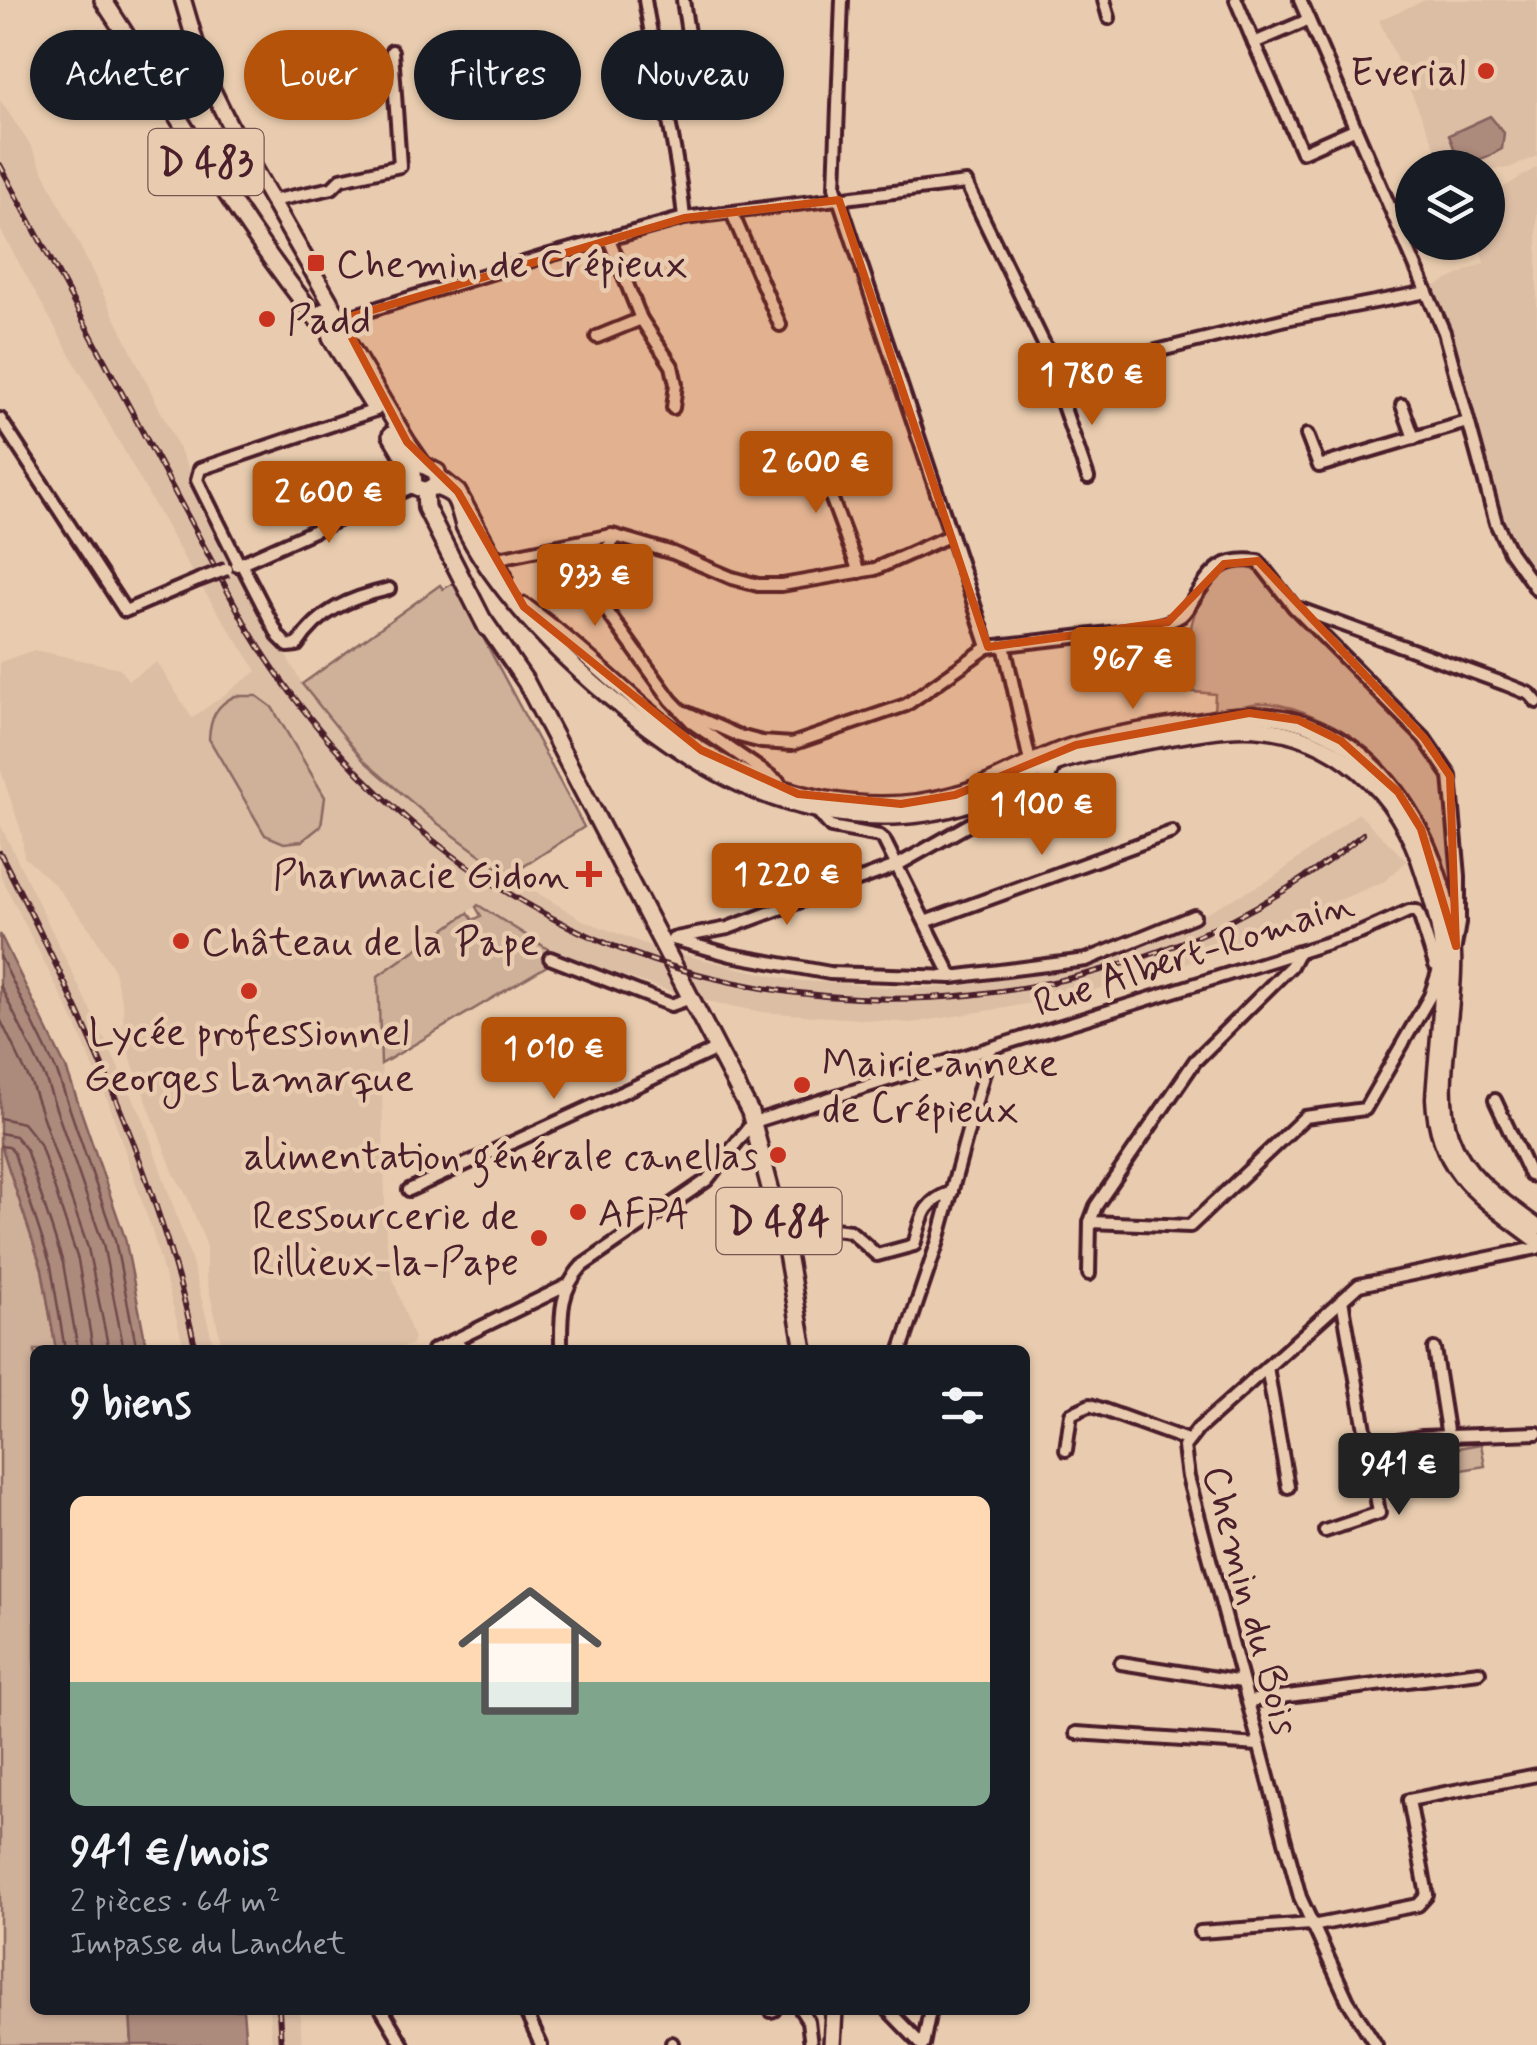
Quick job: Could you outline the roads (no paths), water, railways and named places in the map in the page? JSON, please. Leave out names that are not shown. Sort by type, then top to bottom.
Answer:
[{"type":"main road","name":"D 483","points":[[103,0],[279,272],[332,322],[425,480]]},
{"type":"main road","points":[[183,0],[205,76],[324,291],[332,322]]},
{"type":"main road","name":"D 483","points":[[332,322],[376,410],[425,480]]},
{"type":"main road","points":[[425,480],[458,492],[488,560],[513,602],[570,660],[706,767],[744,786],[817,811],[884,816],[938,811],[997,792],[1032,767],[1124,746],[1234,728],[1295,735],[1328,749],[1374,782],[1406,828],[1430,892],[1445,970],[1444,1104],[1449,1132],[1461,1161],[1484,1187],[1537,1227]]},
{"type":"main road","name":"D 484","points":[[425,480],[426,508],[512,679],[667,941],[753,1122],[786,1248],[803,1345]]},
{"type":"main road","points":[[488,560],[524,607],[545,620],[587,660],[701,750],[749,776],[798,794],[837,802],[901,804],[955,795],[1032,767],[1076,745],[1249,714],[1298,720],[1319,728],[1371,764],[1398,792],[1421,829],[1444,905],[1452,950],[1445,970],[1434,1098],[1442,1148],[1467,1185],[1537,1240]]},
{"type":"main road","points":[[832,2045],[834,2015]]},
{"type":"street","points":[[646,0],[651,30]]},
{"type":"street","points":[[683,0],[688,30]]},
{"type":"street","points":[[842,0],[835,187],[988,647]]},
{"type":"street","points":[[1104,0],[1110,18]]},
{"type":"street","points":[[1236,0],[1302,152],[1354,129]]},
{"type":"street","points":[[1300,0],[1444,332],[1496,523],[1510,552],[1537,590]]},
{"type":"street","points":[[1254,42],[1308,20]]},
{"type":"street","points":[[272,201],[332,188],[341,179],[400,166],[394,79]]},
{"type":"street","points":[[669,120],[678,156],[684,218]]},
{"type":"street","points":[[332,322],[684,218],[966,183],[1059,375]]},
{"type":"street","points":[[732,212],[780,325]]},
{"type":"street","points":[[609,239],[640,319],[672,366],[676,384],[672,408]]},
{"type":"street","points":[[1088,478],[1054,379],[1059,375],[1286,319],[1427,292]]},
{"type":"street","points":[[597,338],[640,319]]},
{"type":"street","points":[[1402,404],[1414,438]]},
{"type":"street","points":[[376,410],[200,469],[197,480],[279,637],[288,646],[297,645],[329,610],[348,600],[389,589]]},
{"type":"street","points":[[0,418],[125,611],[425,480]]},
{"type":"street","points":[[1307,435],[1319,466],[1467,422]]},
{"type":"street","points":[[812,446],[859,572]]},
{"type":"street","points":[[488,560],[602,535],[673,553],[732,578],[758,585],[782,585],[875,569],[950,535]]},
{"type":"street","points":[[617,537],[592,565],[590,581],[594,591],[671,700],[694,724],[798,794]]},
{"type":"street","points":[[683,710],[739,736],[792,744],[906,705],[988,647],[1144,629],[1168,622],[1184,614],[1216,569],[1233,559],[1258,561],[1266,566],[1294,607],[1424,738],[1450,776],[1459,876],[1458,938],[1452,950]]},
{"type":"street","points":[[1294,607],[1505,684],[1530,694],[1537,702]]},
{"type":"street","points":[[1004,645],[1032,767]]},
{"type":"street","points":[[667,941],[728,928],[896,866],[1032,789],[1050,776],[1056,762]]},
{"type":"street","points":[[817,811],[830,827],[880,836],[952,977]]},
{"type":"street","points":[[925,922],[1172,832]]},
{"type":"street","name":"Rue Albert-Romain","points":[[753,1122],[1360,933],[1397,914],[1416,912],[1445,970]]},
{"type":"street","points":[[667,941],[830,973],[952,977],[1086,960],[1194,916]]},
{"type":"street","points":[[1088,1274],[1090,1222],[1096,1206],[1195,1061],[1291,966],[1298,953]]},
{"type":"street","points":[[550,958],[671,1005],[691,998]]},
{"type":"street","points":[[1090,1222],[1190,1226],[1305,1118],[1364,1109],[1445,970]]},
{"type":"street","points":[[408,1190],[717,1049]]},
{"type":"street","points":[[902,1345],[938,1241],[990,1050]]},
{"type":"street","points":[[1495,1100],[1530,1174],[1537,1178]]},
{"type":"street","points":[[561,1345],[560,1317],[568,1285],[582,1266],[706,1180],[753,1122]]},
{"type":"street","points":[[834,1229],[850,1230],[877,1256],[914,1245],[928,1205],[934,1198],[952,1192]]},
{"type":"street","name":"Chemin du Bois","points":[[1376,2045],[1358,2019],[1312,1926],[1295,1880],[1184,1460],[1187,1440],[1359,1285],[1537,1248]]},
{"type":"street","points":[[444,1345],[568,1285]]},
{"type":"street","points":[[1325,1530],[1380,1513],[1342,1300]]},
{"type":"street","points":[[454,1340],[458,1345]]},
{"type":"street","points":[[1434,1349],[1448,1437]]},
{"type":"street","points":[[1267,1367],[1288,1487]]},
{"type":"street","points":[[1066,1450],[1072,1414],[1090,1405],[1187,1440]]},
{"type":"street","points":[[1368,1446],[1398,1440],[1537,1433]]},
{"type":"street","points":[[1122,1663],[1242,1682]]},
{"type":"street","points":[[1248,1702],[1479,1672]]},
{"type":"street","points":[[1076,1733],[1259,1745]]},
{"type":"street","points":[[1200,1932],[1312,1926],[1418,1905],[1427,1895],[1409,1800],[1537,1775]]},
{"type":"street","points":[[385,2015],[404,2045]]},
{"type":"street","points":[[528,2015],[541,2045]]},
{"type":"street","points":[[805,2015],[811,2044],[832,2045]]},
{"type":"street","points":[[893,2015],[922,2045]]},
{"type":"street","points":[[922,2045],[929,2015]]},
{"type":"water","points":[[1490,116],[1504,133],[1500,150],[1455,150],[1449,135]]},
{"type":"water","points":[[0,934],[66,1068],[125,1238],[146,1345],[55,1345],[42,1269],[0,1142]]},
{"type":"water","points":[[130,2015],[243,2015],[246,2045],[132,2045]]},
{"type":"railway","points":[[0,165],[248,629],[277,674],[345,758],[382,796],[466,865],[558,921],[656,962],[760,988],[866,998],[973,994],[1079,976],[1180,943],[1276,896],[1363,834]]},
{"type":"railway","points":[[0,853],[88,1034],[139,1158],[161,1221],[195,1345]]},
{"type":"railway","points":[[279,2015],[281,2045]]},
{"type":"place","name":"Everial","points":[[1486,71]]},
{"type":"place","name":"Chemin de Crépieux","points":[[316,263]]},
{"type":"place","name":"Padd","points":[[267,319]]},
{"type":"place","name":"Pharmacie Gidon","points":[[589,874]]},
{"type":"place","name":"Château de la Pape","points":[[181,941]]},
{"type":"place","name":"Lycée professionnel Georges Lamarque","points":[[249,991]]},
{"type":"place","name":"Mairie annexe de Crépieux","points":[[802,1085]]},
{"type":"place","name":"alimentation générale canellas","points":[[778,1155]]},
{"type":"place","name":"AFPA","points":[[578,1212]]},
{"type":"place","name":"Ressourcerie de Rillieux-la-Pape","points":[[539,1238]]}]
